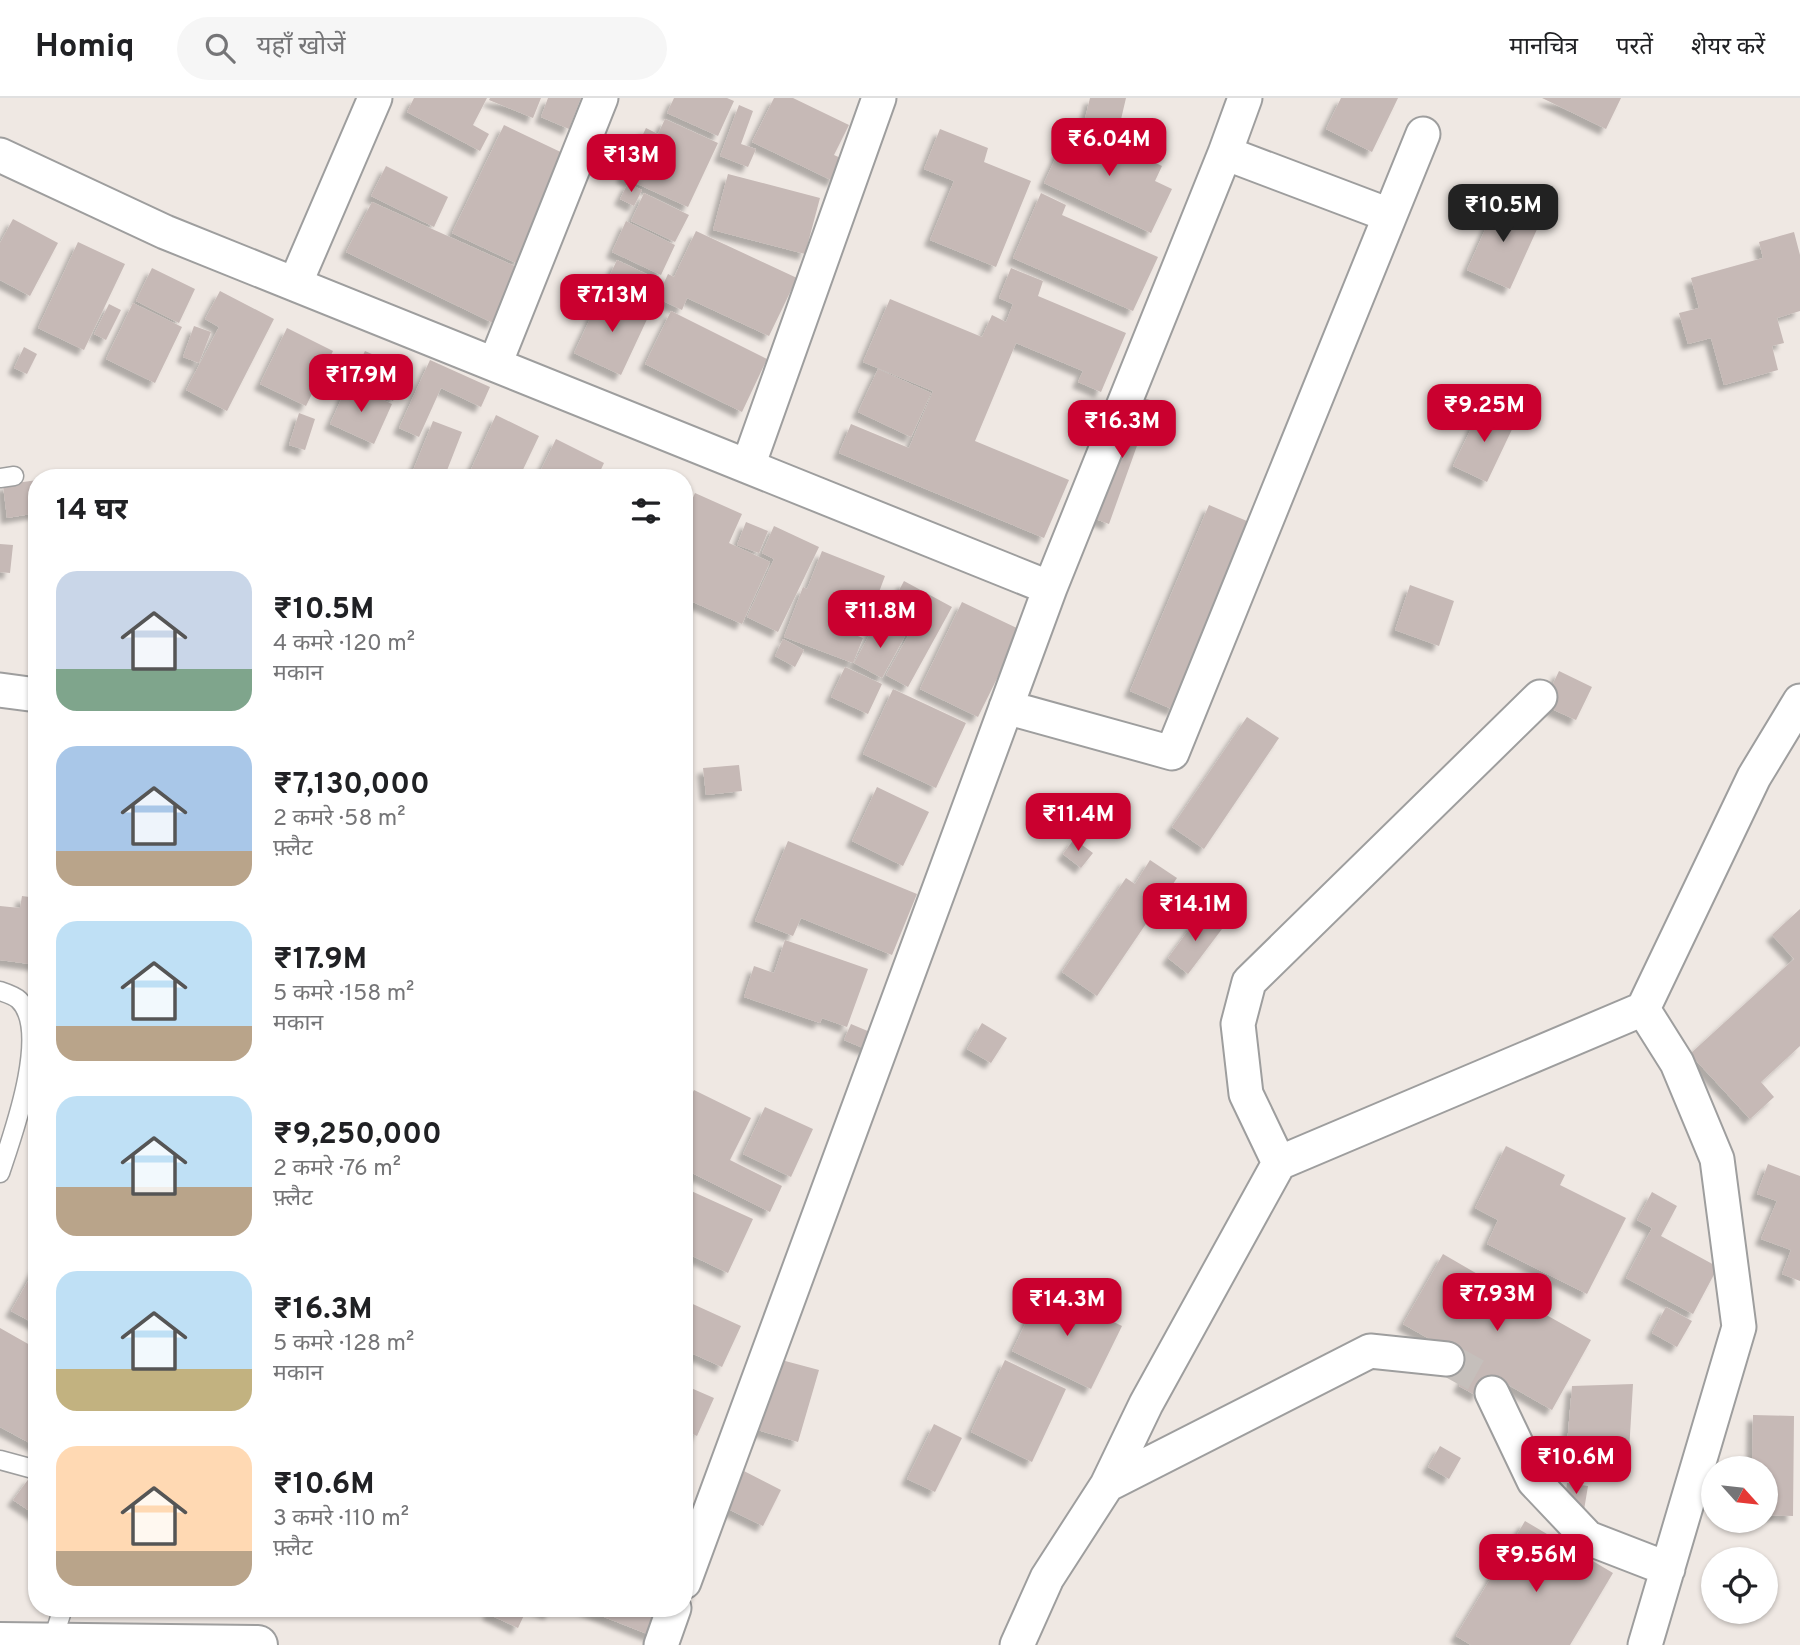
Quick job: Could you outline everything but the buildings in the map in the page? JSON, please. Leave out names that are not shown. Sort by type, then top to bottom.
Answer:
[{"type":"street","points":[[295,284],[375,98]]},
{"type":"street","points":[[495,364],[601,98]]},
{"type":"street","points":[[748,466],[879,98]]},
{"type":"street","points":[[693,1558],[1050,588],[1245,98]]},
{"type":"street","points":[[1006,707],[1172,753],[1423,134]]},
{"type":"street","points":[[1225,153],[1390,215]]},
{"type":"street","points":[[0,155],[165,232],[1050,588]]},
{"type":"street","points":[[0,690],[28,694]]},
{"type":"street","points":[[1279,1163],[1246,1094],[1238,1024],[1249,982],[1540,697]]},
{"type":"street","points":[[1017,1645],[1047,1578],[1107,1485],[1146,1404],[1279,1163],[1643,1009],[1754,776],[1800,701]]},
{"type":"street","points":[[1643,1009],[1676,1063],[1717,1159],[1739,1328],[1646,1645]]},
{"type":"street","points":[[1107,1485],[1370,1351],[1447,1359]]},
{"type":"street","points":[[1492,1393],[1534,1481],[1588,1538],[1668,1569]]},
{"type":"street","points":[[661,1645],[671,1617]]},
{"type":"street","points":[[0,1642],[57,1625],[258,1645]]},
{"type":"lane","points":[[0,990],[20,1001],[28,1018]]},
{"type":"lane","points":[[0,1173],[19,1118],[28,1075]]},
{"type":"lane","points":[[0,1460],[28,1467]]},
{"type":"tunnel","points":[[1447,1359],[1476,1375],[1492,1393]]}]
